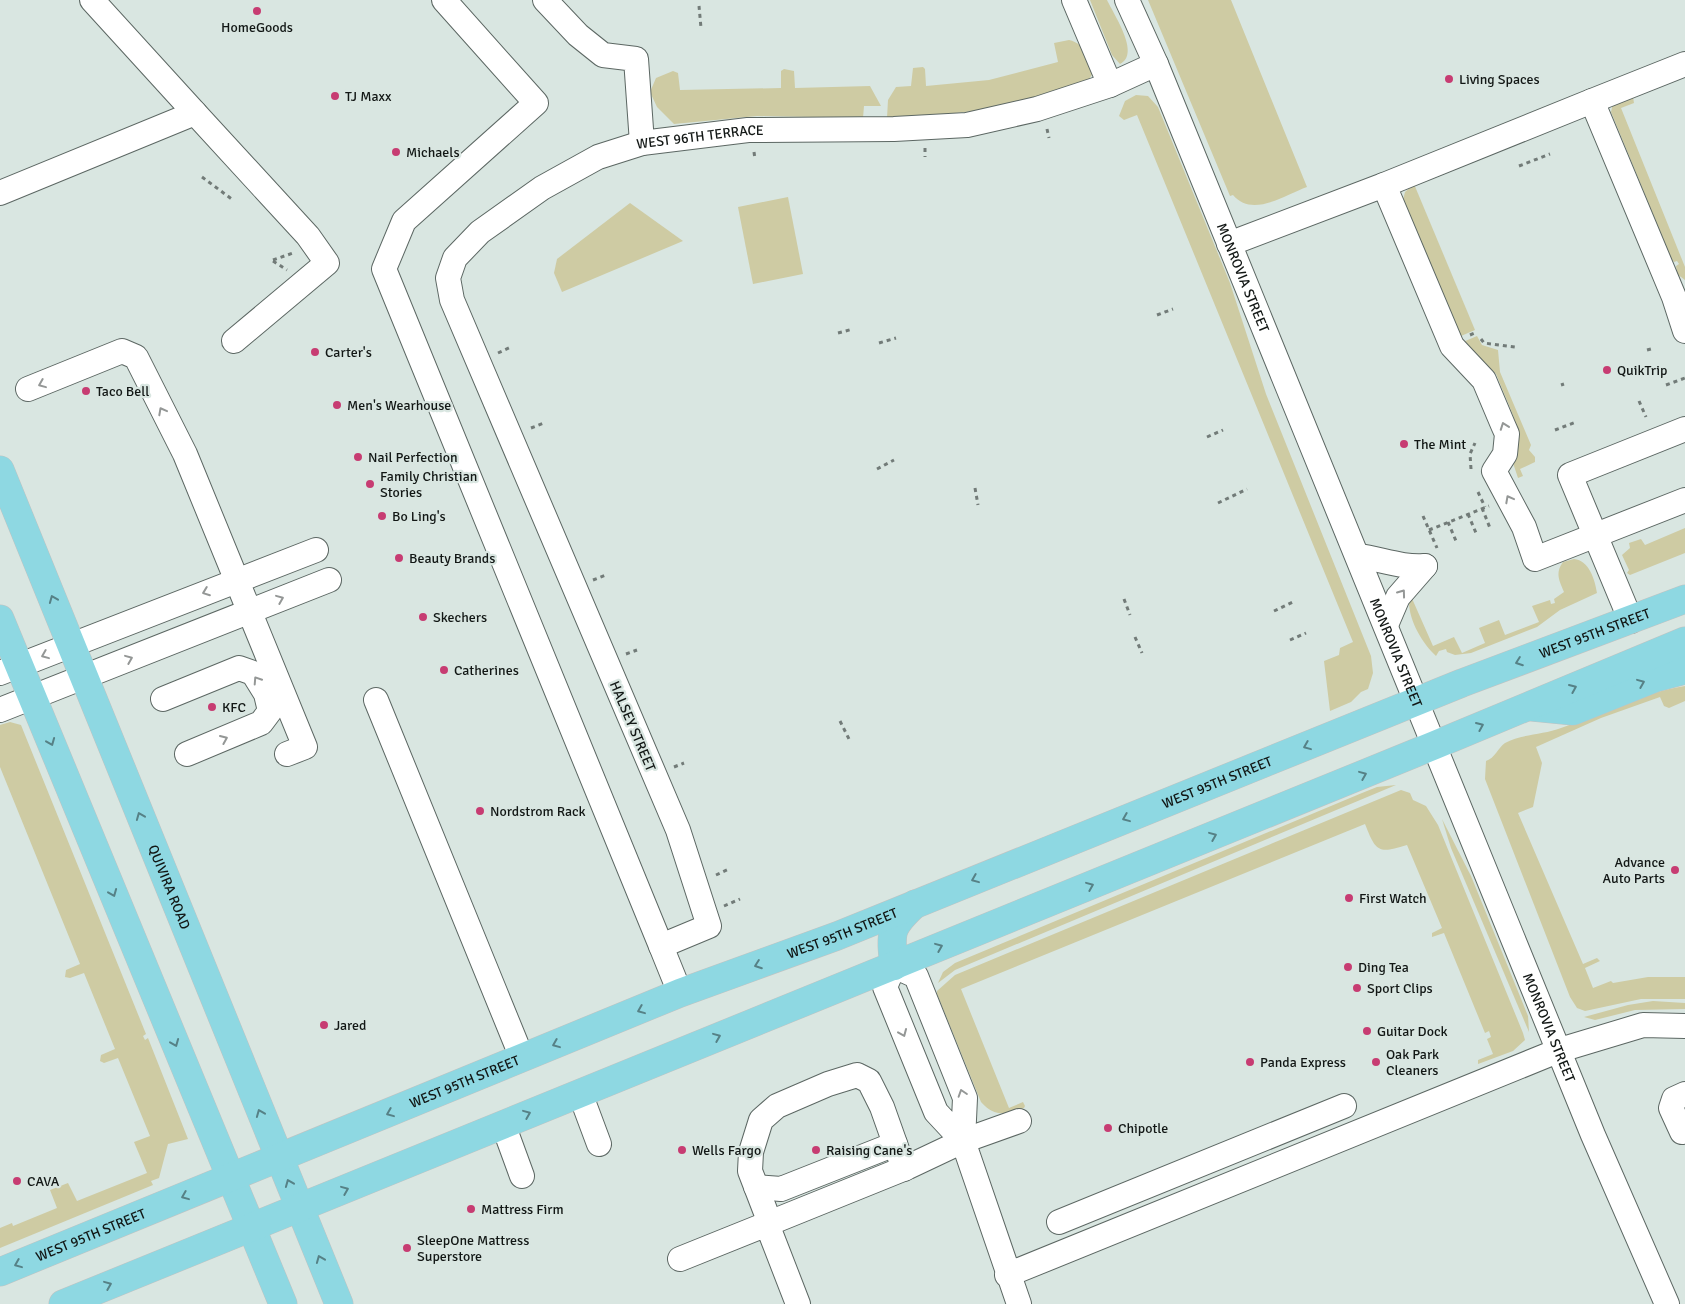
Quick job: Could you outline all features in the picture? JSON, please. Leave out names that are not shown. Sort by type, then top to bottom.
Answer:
[{"type":"main road","name":"QUIVIRA ROAD","points":[[0,470],[339,1304]]},
{"type":"main road","name":"WEST 95TH STREET","points":[[0,1272],[680,993],[836,936],[1417,702],[1685,599]]},
{"type":"main road","points":[[0,619],[10,670],[32,697],[283,1304]]},
{"type":"main road","points":[[63,1304],[1435,745],[1685,641]]},
{"type":"main road","points":[[1528,706],[1573,710],[1656,678],[1685,670]]},
{"type":"main road","points":[[894,966],[891,939],[897,920],[917,902]]},
{"type":"main road","points":[[836,936],[859,937],[873,945],[894,966]]},
{"type":"street","points":[[92,0],[302,230],[327,263],[234,341]]},
{"type":"street","points":[[444,0],[536,103],[404,221],[384,269],[680,993]]},
{"type":"street","points":[[545,0],[578,35],[603,55],[636,59],[642,143]]},
{"type":"street","points":[[1074,0],[1110,84]]},
{"type":"street","name":"MONROVIA STREET","points":[[1127,0],[1156,64],[1633,1230],[1667,1304]]},
{"type":"street","name":"WEST 96TH TERRACE","points":[[518,431],[452,300],[448,278],[455,258],[480,232],[542,188],[598,157],[642,143],[748,130],[894,129],[967,125],[1038,109],[1110,84],[1156,64]]},
{"type":"street","points":[[1229,244],[1384,185],[1685,64]]},
{"type":"street","points":[[1592,101],[1674,298],[1685,331]]},
{"type":"street","points":[[0,193],[195,113]]},
{"type":"street","points":[[1384,185],[1452,346],[1487,385],[1504,425],[1507,434],[1505,454],[1494,471],[1524,527],[1534,558],[1596,536],[1685,500]]},
{"type":"street","points":[[28,389],[122,351],[136,357],[185,454],[237,580],[248,612],[305,747],[287,754]]},
{"type":"street","points":[[1631,621],[1570,475],[1685,429]]},
{"type":"street","name":"HALSEY STREET","points":[[518,431],[678,830],[710,926],[661,946]]},
{"type":"street","points":[[10,670],[316,550]]},
{"type":"street","points":[[1358,556],[1387,560],[1407,567],[1426,566],[1398,597],[1386,624]]},
{"type":"street","points":[[0,710],[329,580]]},
{"type":"street","points":[[163,700],[238,668],[254,673],[266,694],[270,711],[261,723],[187,754]]},
{"type":"street","points":[[376,700],[522,1058]]},
{"type":"street","points":[[963,1141],[936,1112],[894,1011],[885,987],[894,966],[916,976],[965,1098],[963,1141],[1019,1304]]},
{"type":"street","points":[[1008,1275],[1560,1050],[1644,1025],[1685,1026]]},
{"type":"street","points":[[798,1304],[750,1171],[751,1152],[761,1120],[777,1106],[828,1084],[856,1075],[869,1081],[882,1107],[904,1169]]},
{"type":"street","points":[[580,1093],[599,1144]]},
{"type":"street","points":[[1682,1132],[1671,1108],[1674,1099],[1685,1094]]},
{"type":"street","points":[[1059,1222],[1344,1106]]},
{"type":"street","points":[[680,1259],[904,1169],[963,1141],[1019,1121]]},
{"type":"street","points":[[503,1124],[522,1176]]},
{"type":"street","points":[[756,1187],[781,1189],[895,1144]]},
{"type":"path","points":[[700,6],[701,28]]},
{"type":"path","points":[[1519,166],[1550,154]]},
{"type":"path","points":[[202,177],[233,200]]},
{"type":"path","points":[[290,272],[272,260],[297,251]]},
{"type":"path","points":[[1157,315],[1173,309]]},
{"type":"path","points":[[838,333],[853,329]]},
{"type":"path","points":[[878,343],[896,338]]},
{"type":"path","points":[[1481,338],[1484,343],[1515,347]]},
{"type":"path","points":[[497,354],[511,347]]},
{"type":"path","points":[[1666,385],[1685,378]]},
{"type":"path","points":[[1639,400],[1646,418]]},
{"type":"path","points":[[1555,430],[1576,422]]},
{"type":"path","points":[[518,431],[544,423]]},
{"type":"path","points":[[1207,437],[1222,430]]},
{"type":"path","points":[[877,469],[894,460]]},
{"type":"path","points":[[975,488],[978,505]]},
{"type":"path","points":[[1218,503],[1247,489]]},
{"type":"path","points":[[1429,530],[1491,505]]},
{"type":"path","points":[[1482,508],[1490,528]]},
{"type":"path","points":[[1468,514],[1476,533]]},
{"type":"path","points":[[1423,516],[1437,549]]},
{"type":"path","points":[[1448,522],[1456,541]]},
{"type":"path","points":[[590,581],[606,575]]},
{"type":"path","points":[[1124,598],[1130,615]]},
{"type":"path","points":[[1274,612],[1293,602]]},
{"type":"path","points":[[1290,640],[1306,633]]},
{"type":"path","points":[[1135,637],[1142,653]]},
{"type":"path","points":[[621,656],[637,650]]},
{"type":"path","points":[[840,721],[849,739]]},
{"type":"path","points":[[711,876],[729,869]]},
{"type":"path","points":[[724,906],[740,899]]},
{"type":"shaded area","points":[[1090,0],[1107,0],[1120,24],[1127,43],[1128,52],[1126,59],[1120,64],[1112,55]]},
{"type":"shaded area","points":[[1148,0],[1231,0],[1307,187],[1269,203],[1259,205],[1249,205],[1241,202],[1233,195],[1230,196]]},
{"type":"shaded area","points":[[1069,40],[1083,48],[1094,72],[1089,79],[1076,87],[1030,101],[983,110],[887,118],[888,100],[896,87],[911,86],[913,68],[923,67],[925,69],[926,86],[989,80],[1058,62],[1054,43]]},
{"type":"shaded area","points":[[784,69],[794,71],[795,88],[870,86],[881,106],[864,106],[863,118],[757,116],[674,124],[657,107],[650,92],[656,78],[673,71],[678,73],[680,90],[781,88],[781,71]]},
{"type":"shaded area","points":[[1136,95],[1148,96],[1158,107],[1230,283],[1266,394],[1371,656],[1373,673],[1368,689],[1361,692],[1351,702],[1330,711],[1324,661],[1339,655],[1340,648],[1353,642],[1137,115],[1124,120],[1119,116],[1125,101]]},
{"type":"shaded area","points":[[1633,97],[1634,103],[1621,108],[1685,267],[1685,280],[1677,274],[1676,266],[1679,264],[1671,258],[1611,112],[1613,103]]},
{"type":"shaded area","points":[[1414,184],[1475,330],[1461,336],[1403,200],[1405,192]]},
{"type":"shaded area","points":[[788,197],[803,274],[753,284],[738,207]]},
{"type":"shaded area","points":[[630,203],[683,241],[562,292],[554,273],[557,259]]},
{"type":"shaded area","points":[[1477,336],[1482,345],[1498,350],[1500,372],[1531,445],[1529,450],[1535,457],[1535,462],[1520,469],[1523,476],[1518,478],[1513,463],[1516,428],[1513,415],[1496,374],[1463,342]]},
{"type":"shaded area","points":[[1685,528],[1685,553],[1630,575],[1627,573],[1629,570],[1622,555],[1630,548],[1629,543],[1641,539],[1645,545]]},
{"type":"shaded area","points":[[1574,559],[1584,563],[1587,567],[1595,582],[1597,593],[1560,610],[1537,627],[1471,653],[1455,655],[1447,652],[1446,649],[1439,651],[1436,656],[1420,636],[1412,619],[1409,602],[1410,594],[1433,646],[1454,637],[1462,653],[1485,643],[1479,628],[1499,620],[1505,635],[1539,622],[1532,606],[1550,600],[1551,604],[1555,603],[1554,599],[1564,592],[1559,577],[1559,570],[1563,562]]},
{"type":"shaded area","points":[[1685,686],[1685,701],[1669,708],[1664,706],[1660,697],[1601,718],[1536,747],[1542,763],[1533,807],[1518,813],[1583,964],[1597,958],[1600,961],[1585,968],[1593,988],[1611,981],[1613,983],[1648,977],[1685,977],[1685,999],[1641,999],[1585,1011],[1577,1008],[1570,997],[1485,779],[1486,761],[1492,758],[1505,743],[1511,740],[1554,730],[1637,698]]},
{"type":"shaded area","points":[[10,722],[21,725],[146,1034],[143,1036],[145,1040],[148,1038],[188,1139],[168,1144],[159,1178],[151,1181],[153,1185],[0,1248],[0,1228],[12,1223],[13,1226],[57,1208],[50,1190],[68,1183],[77,1201],[147,1173],[134,1142],[150,1136],[118,1058],[104,1063],[100,1061],[101,1055],[115,1049],[84,973],[70,978],[65,977],[66,970],[80,964],[0,767],[0,725]]},
{"type":"shaded area","points":[[1396,785],[955,970],[938,983],[943,972],[955,963],[1362,793],[1377,787]]},
{"type":"shaded area","points":[[1401,790],[1410,793],[1413,800],[1426,806],[1438,825],[1523,1033],[1525,1040],[1513,1051],[1478,1064],[1478,1060],[1493,1054],[1487,1039],[1491,1037],[1489,1031],[1485,1033],[1444,933],[1432,937],[1432,933],[1442,928],[1407,845],[1384,850],[1379,848],[1372,840],[1365,824],[961,989],[1009,1108],[1023,1102],[1025,1106],[1018,1110],[1001,1113],[991,1110],[981,1102],[937,994],[937,991],[955,975]]},
{"type":"shaded area","points":[[1442,819],[1471,876],[1528,1016],[1529,1032],[1451,848]]},
{"type":"shaded area","points":[[1653,1001],[1685,1003],[1685,1009],[1635,1010],[1595,1020],[1584,1017],[1628,1005]]},
{"type":"place","name":"HomeGoods","points":[[257,11]]},
{"type":"place","name":"Living Spaces","points":[[1449,79]]},
{"type":"place","name":"TJ Maxx","points":[[335,96]]},
{"type":"place","name":"Michaels","points":[[396,152]]},
{"type":"place","name":"Carter's","points":[[315,352]]},
{"type":"place","name":"QuikTrip","points":[[1607,370]]},
{"type":"place","name":"Taco Bell","points":[[86,391]]},
{"type":"place","name":"Men's Wearhouse","points":[[337,405]]},
{"type":"place","name":"The Mint","points":[[1404,444]]},
{"type":"place","name":"Nail Perfection","points":[[358,457]]},
{"type":"place","name":"Family Christian Stories","points":[[370,484]]},
{"type":"place","name":"Bo Ling's","points":[[382,516]]},
{"type":"place","name":"Beauty Brands","points":[[399,558]]},
{"type":"place","name":"Skechers","points":[[423,617]]},
{"type":"place","name":"Catherines","points":[[444,670]]},
{"type":"place","name":"KFC","points":[[212,707]]},
{"type":"place","name":"Nordstrom Rack","points":[[480,811]]},
{"type":"place","name":"Advance Auto Parts","points":[[1675,870]]},
{"type":"place","name":"First Watch","points":[[1349,898]]},
{"type":"place","name":"Ding Tea","points":[[1348,967]]},
{"type":"place","name":"Sport Clips","points":[[1357,988]]},
{"type":"place","name":"Jared","points":[[324,1025]]},
{"type":"place","name":"Guitar Dock","points":[[1367,1031]]},
{"type":"place","name":"Panda Express","points":[[1250,1062]]},
{"type":"place","name":"Oak Park Cleaners","points":[[1376,1062]]},
{"type":"place","name":"Chipotle","points":[[1108,1128]]},
{"type":"place","name":"Wells Fargo","points":[[682,1150]]},
{"type":"place","name":"Raising Cane's","points":[[816,1150]]},
{"type":"place","name":"CAVA","points":[[17,1181]]},
{"type":"place","name":"Mattress Firm","points":[[471,1209]]},
{"type":"place","name":"SleepOne Mattress Superstore","points":[[407,1248]]}]
